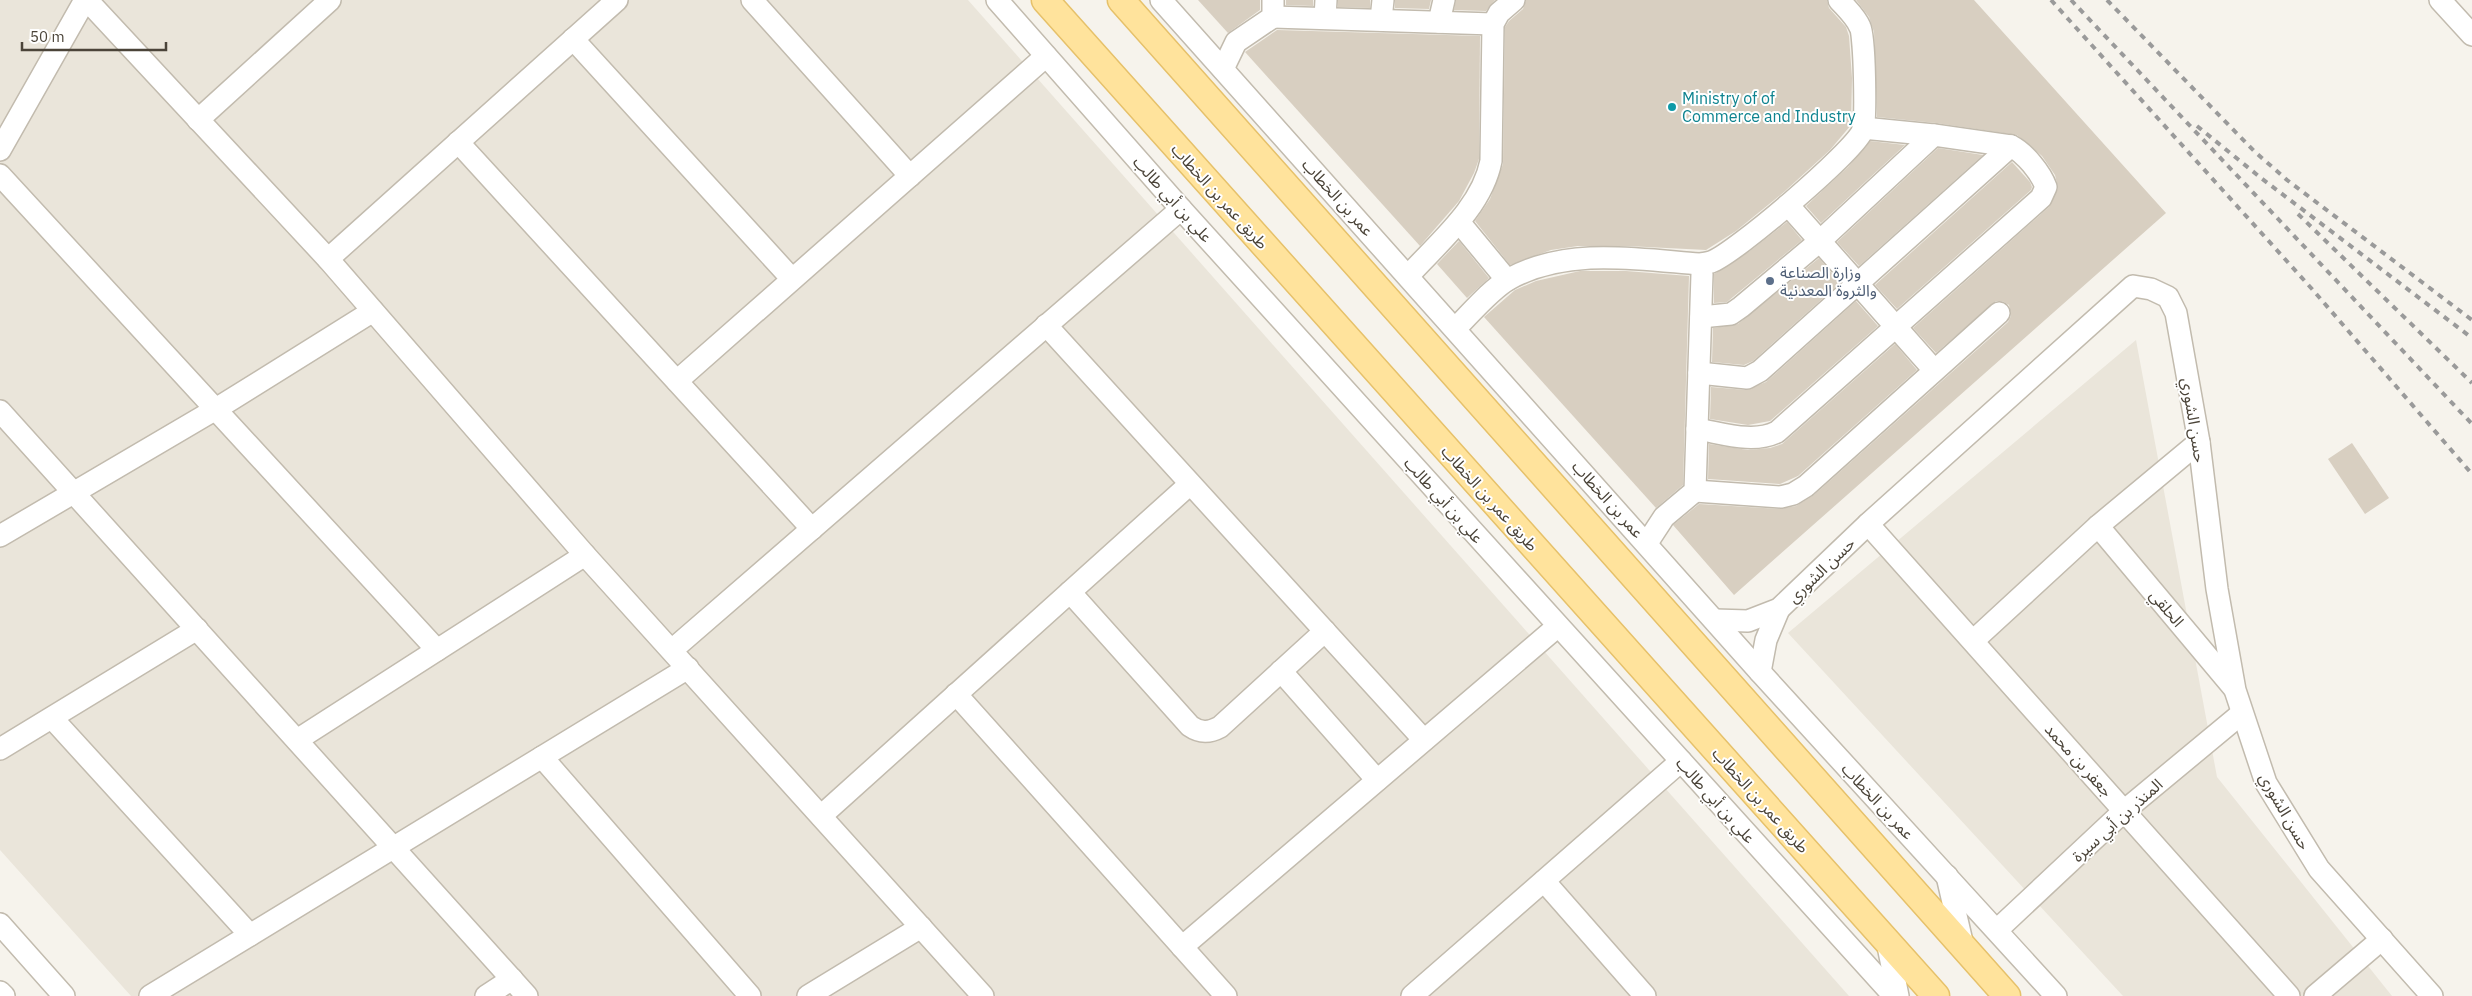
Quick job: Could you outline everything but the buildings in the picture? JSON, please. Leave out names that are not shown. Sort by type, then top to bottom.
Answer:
[{"type":"main road","name":"طريق عمر بن الخطاب","points":[[1045,0],[1936,996]]},
{"type":"main road","points":[[1121,0],[2007,996]]},
{"type":"street","points":[[0,150],[86,0],[328,259],[586,555],[983,996]]},
{"type":"street","points":[[198,120],[330,0]]},
{"type":"street","points":[[328,259],[617,0]]},
{"type":"street","points":[[752,0],[910,176]]},
{"type":"street","name":"علي بن أبي طالب","points":[[997,0],[1181,209],[1894,996]]},
{"type":"street","name":"عمر بن الخطاب","points":[[1161,0],[1456,328],[1760,672],[2056,996]]},
{"type":"street","points":[[1439,22],[1444,0]]},
{"type":"street","points":[[1409,276],[1459,222],[1488,175],[1491,161],[1493,24],[1499,13],[1514,0]]},
{"type":"street","points":[[1456,328],[1507,280],[1531,269],[1588,259],[1626,258],[1700,264],[1711,262],[1788,205],[1852,146],[1864,128],[1864,45],[1861,28],[1839,0]]},
{"type":"street","points":[[2440,0],[2472,35]]},
{"type":"street","points":[[1223,70],[1236,42],[1273,8],[1382,10],[1439,22],[1493,24]]},
{"type":"street","points":[[574,39],[792,279]]},
{"type":"street","points":[[677,381],[1046,56]]},
{"type":"street","points":[[1697,429],[1753,438],[1768,437],[1777,432],[2042,198],[2046,188],[2042,178],[2017,149],[2011,146],[1934,135],[1864,128]]},
{"type":"street","points":[[1701,317],[1731,314],[1741,307],[1821,240],[1934,135]]},
{"type":"street","points":[[458,142],[812,529]]},
{"type":"street","points":[[1698,373],[1747,378],[1760,371],[2011,146]]},
{"type":"street","points":[[0,175],[437,650]]},
{"type":"street","points":[[1788,205],[1821,240],[1934,370]]},
{"type":"street","points":[[672,650],[1181,209]]},
{"type":"street","points":[[1459,222],[1507,280]]},
{"type":"street","points":[[1695,491],[1702,274]]},
{"type":"street","name":"حسن الشوري","points":[[1715,620],[1748,621],[1779,609],[1868,524],[2133,286],[2151,289],[2168,297],[2176,313],[2199,442],[2217,589],[2235,690],[2241,714],[2266,783],[2319,869],[2432,996]]},
{"type":"street","points":[[0,536],[216,409],[373,311]]},
{"type":"street","points":[[1647,543],[1664,517],[1695,491],[1781,497],[1793,494],[1806,486],[1999,313]]},
{"type":"street","points":[[1046,326],[1424,740]]},
{"type":"street","points":[[0,411],[527,996]]},
{"type":"street","points":[[1973,641],[2098,526],[2199,442]]},
{"type":"street","points":[[820,816],[1190,484]]},
{"type":"street","name":"جعفر بن محمد","points":[[1868,524],[2289,996]]},
{"type":"street","name":"الحلقي","points":[[2098,526],[2235,690]]},
{"type":"street","points":[[297,740],[586,555]]},
{"type":"street","points":[[1070,592],[1195,730],[1208,732],[1220,727],[1325,631]]},
{"type":"street","name":"حسن الشوري","points":[[1760,672],[1766,640],[1779,609]]},
{"type":"street","points":[[1182,947],[1558,626]]},
{"type":"street","points":[[0,749],[197,628]]},
{"type":"street","points":[[150,996],[688,668]]},
{"type":"street","points":[[1281,671],[1377,780]]},
{"type":"street","points":[[956,694],[1226,996]]},
{"type":"street","name":"المنذر بن أبي سيرة","points":[[1996,930],[2124,811],[2241,714]]},
{"type":"street","points":[[52,718],[250,935]]},
{"type":"street","points":[[542,757],[750,996]]},
{"type":"street","points":[[1412,996],[1681,761]]},
{"type":"street","points":[[1946,875],[1963,946]]},
{"type":"street","points":[[1544,881],[1645,996]]},
{"type":"street","points":[[0,924],[64,996]]},
{"type":"street","points":[[808,996],[921,927]]},
{"type":"street","points":[[2315,996],[2382,939]]},
{"type":"street","points":[[1887,941],[1898,996]]},
{"type":"street","points":[[486,996],[512,979]]},
{"type":"street","points":[[0,992],[4,996]]},
{"type":"shaded area","points":[[0,0],[968,0],[1849,996],[131,996],[0,850]]},
{"type":"shaded area","points":[[2136,340],[2217,777],[2392,996],[2123,996],[1788,633]]},
{"type":"railway","points":[[2051,0],[2312,289],[2472,474]]},
{"type":"railway","points":[[2071,0],[2472,424]]},
{"type":"railway","points":[[2107,0],[2254,151],[2287,180],[2472,320]]},
{"type":"railway","points":[[2197,126],[2261,178],[2472,338]]},
{"type":"railway","points":[[2298,214],[2472,383]]},
{"type":"place","name":"Ministry of of Commerce and Industry","points":[[1672,107]]},
{"type":"place","name":"وزارة الصناعة والثروة المعدنية","points":[[1770,281]]}]
